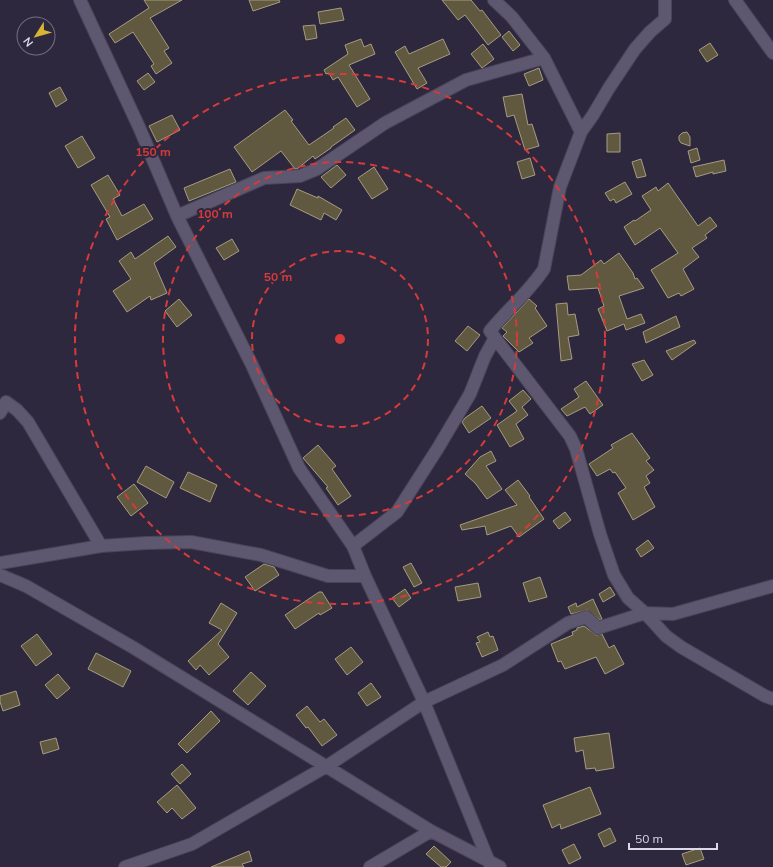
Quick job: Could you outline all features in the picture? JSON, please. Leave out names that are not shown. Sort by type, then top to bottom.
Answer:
[{"type":"street","points":[[80,0],[139,127],[177,216],[252,366],[299,468],[353,546],[364,576],[424,702],[493,866]]},
{"type":"street","points":[[494,0],[512,17],[544,58],[581,132]]},
{"type":"street","points":[[665,0],[665,19],[650,32],[635,49],[581,132],[560,187],[544,269],[538,279],[503,315],[490,332],[570,436],[580,460],[600,534],[614,574],[628,598],[645,613],[666,636],[681,647],[765,696],[773,699]]},
{"type":"street","points":[[736,0],[773,53]]},
{"type":"street","points":[[177,216],[264,178],[300,176],[317,169],[385,123],[466,80],[544,58]]},
{"type":"street","points":[[353,546],[397,512],[470,394],[485,356],[495,338]]},
{"type":"street","points":[[0,413],[6,402],[17,410],[28,422],[101,546]]},
{"type":"street","points":[[0,563],[101,546],[190,542],[261,555],[328,576],[364,576]]},
{"type":"street","points":[[0,574],[26,586],[134,648],[431,830],[493,866]]},
{"type":"street","points":[[125,867],[192,844],[327,766],[424,702],[504,665],[568,623],[586,617],[598,628],[645,613],[673,614],[773,586]]},
{"type":"street","points":[[370,867],[431,830]]},
{"type":"building","points":[[144,0],[182,0],[150,18],[169,48],[164,51],[172,63],[156,74],[151,66],[154,64],[133,32],[115,43],[109,34],[149,8]]},
{"type":"building","points":[[249,0],[279,0],[280,2],[253,11]]},
{"type":"building","points":[[442,0],[471,0],[480,11],[482,10],[501,35],[488,45],[465,15],[458,20]]},
{"type":"building","points":[[341,8],[344,20],[320,24],[318,12]]},
{"type":"building","points":[[315,25],[317,38],[306,40],[303,26]]},
{"type":"building","points":[[509,31],[520,45],[513,51],[502,37]]},
{"type":"building","points":[[361,39],[364,47],[371,44],[375,54],[349,65],[370,99],[357,107],[338,77],[333,80],[329,73],[326,74],[324,70],[348,54],[345,45]]},
{"type":"building","points":[[443,39],[450,54],[418,68],[427,83],[417,89],[395,52],[405,46],[409,54]]},
{"type":"building","points":[[710,43],[718,55],[707,62],[699,50]]},
{"type":"building","points":[[483,44],[494,59],[482,68],[471,54]]},
{"type":"building","points":[[539,68],[543,80],[529,86],[524,74]]},
{"type":"building","points":[[148,73],[155,82],[144,90],[137,81]]},
{"type":"building","points":[[60,87],[67,100],[56,107],[49,93]]},
{"type":"building","points":[[522,94],[528,125],[532,124],[539,146],[525,150],[514,115],[507,117],[503,97]]},
{"type":"building","points":[[285,110],[293,120],[291,121],[309,145],[346,118],[355,130],[315,159],[313,156],[297,169],[295,169],[281,151],[252,172],[234,147]]},
{"type":"building","points":[[172,115],[180,130],[157,142],[149,126]]},
{"type":"building","points":[[687,132],[690,137],[690,146],[681,143],[679,140],[679,136],[682,133]]},
{"type":"building","points":[[620,133],[620,152],[607,152],[607,134]]},
{"type":"building","points":[[82,136],[95,158],[78,168],[65,146]]},
{"type":"building","points":[[697,148],[700,160],[691,163],[688,151]]},
{"type":"building","points":[[530,158],[535,175],[522,179],[517,162]]},
{"type":"building","points":[[641,159],[646,176],[637,178],[632,162]]},
{"type":"building","points":[[724,160],[726,171],[713,174],[713,172],[696,177],[693,167]]},
{"type":"building","points":[[337,165],[346,175],[331,188],[321,177]]},
{"type":"building","points":[[374,167],[388,189],[372,199],[358,178]]},
{"type":"building","points":[[230,169],[236,182],[189,201],[184,188]]},
{"type":"building","points":[[108,175],[120,195],[113,199],[122,216],[144,204],[153,219],[117,240],[106,219],[110,217],[91,185]]},
{"type":"building","points":[[625,182],[632,194],[616,203],[614,199],[610,201],[605,193]]},
{"type":"building","points":[[668,183],[698,226],[710,217],[717,226],[705,235],[707,238],[692,248],[699,257],[683,269],[694,289],[681,296],[679,293],[668,298],[651,270],[678,253],[660,228],[635,245],[624,227],[651,210],[642,196],[656,187],[658,191]]},
{"type":"building","points":[[297,189],[318,198],[318,196],[342,210],[336,220],[324,213],[321,220],[290,205]]},
{"type":"building","points":[[168,236],[176,247],[154,263],[167,293],[151,300],[150,296],[127,312],[113,291],[131,279],[119,261],[131,252],[135,259]]},
{"type":"building","points":[[232,239],[239,251],[224,260],[216,248]]},
{"type":"building","points":[[619,253],[633,273],[635,279],[637,278],[644,288],[619,296],[627,319],[641,314],[645,323],[626,330],[624,324],[607,331],[598,309],[604,306],[598,288],[569,290],[567,276],[581,275],[601,260],[604,264]]},
{"type":"building","points":[[179,299],[192,315],[177,327],[165,311]]},
{"type":"building","points":[[529,299],[537,306],[535,308],[547,326],[529,338],[533,343],[519,352],[503,336],[507,332],[502,328]]},
{"type":"building","points":[[567,303],[568,315],[575,314],[579,335],[568,337],[572,359],[561,361],[556,304]]},
{"type":"building","points":[[676,316],[680,327],[646,343],[643,332]]},
{"type":"building","points":[[468,326],[480,335],[467,351],[455,341]]},
{"type":"building","points":[[694,340],[696,343],[672,360],[666,351]]},
{"type":"building","points":[[644,360],[653,375],[642,381],[632,364]]},
{"type":"building","points":[[586,381],[603,405],[590,414],[585,407],[567,416],[561,409],[579,397],[574,389]]},
{"type":"building","points":[[523,390],[531,399],[522,407],[528,415],[516,424],[524,439],[510,447],[497,425],[517,411],[509,401]]},
{"type":"building","points":[[482,406],[491,418],[469,433],[462,422],[465,418]]},
{"type":"building","points":[[632,433],[650,458],[646,461],[654,470],[646,476],[650,483],[644,487],[655,507],[633,520],[618,493],[626,488],[615,472],[613,473],[610,469],[597,476],[589,464],[613,448],[611,445]]},
{"type":"building","points":[[318,445],[336,466],[332,469],[351,496],[338,505],[326,488],[328,487],[303,458]]},
{"type":"building","points":[[491,451],[496,461],[486,466],[502,489],[487,499],[475,483],[465,474],[480,457]]},
{"type":"building","points":[[146,466],[174,482],[166,498],[137,482]]},
{"type":"building","points":[[188,472],[217,485],[210,502],[180,488]]},
{"type":"building","points":[[518,480],[544,519],[519,537],[511,526],[487,535],[485,526],[462,530],[460,525],[517,505],[505,490]]},
{"type":"building","points":[[134,484],[148,503],[131,516],[117,497]]},
{"type":"building","points":[[565,512],[571,520],[559,529],[553,521]]},
{"type":"building","points":[[648,540],[654,548],[641,557],[636,549]]},
{"type":"building","points":[[411,563],[422,583],[414,587],[403,567]]},
{"type":"building","points":[[264,564],[274,567],[279,575],[255,591],[245,577]]},
{"type":"building","points":[[540,577],[547,597],[529,602],[523,583]]},
{"type":"building","points":[[478,583],[481,597],[458,601],[455,587]]},
{"type":"building","points":[[610,587],[615,595],[603,602],[599,594]]},
{"type":"building","points":[[405,589],[411,598],[399,607],[392,598]]},
{"type":"building","points":[[319,592],[322,592],[332,608],[320,615],[319,613],[295,629],[285,615]]},
{"type":"building","points":[[593,599],[602,619],[600,620],[587,610],[571,614],[568,607],[576,603],[577,607]]},
{"type":"building","points":[[221,603],[237,613],[218,644],[229,657],[209,675],[200,665],[196,670],[188,661],[222,630],[209,623]]},
{"type":"building","points":[[584,626],[596,635],[602,634],[609,648],[614,645],[624,664],[605,674],[596,657],[565,669],[561,661],[558,662],[551,644],[573,635],[572,632],[577,630],[577,628]]},
{"type":"building","points":[[488,632],[490,637],[493,636],[498,650],[482,657],[476,643],[480,642],[477,637]]},
{"type":"building","points":[[37,634],[52,654],[36,666],[21,646]]},
{"type":"building","points":[[351,647],[363,662],[347,675],[335,659]]},
{"type":"building","points":[[96,653],[131,671],[123,687],[88,669]]},
{"type":"building","points":[[251,672],[266,686],[248,705],[233,691]]},
{"type":"building","points":[[58,674],[70,688],[57,699],[45,685]]},
{"type":"building","points":[[371,683],[381,697],[367,706],[358,693]]},
{"type":"building","points":[[16,691],[20,705],[3,711],[0,696]]},
{"type":"building","points":[[307,706],[320,722],[324,719],[337,735],[322,746],[308,727],[306,728],[296,715]]},
{"type":"building","points":[[211,711],[220,721],[187,753],[178,744]]},
{"type":"building","points":[[609,733],[614,768],[596,771],[595,768],[586,769],[583,750],[576,752],[574,738]]},
{"type":"building","points":[[56,738],[59,749],[43,754],[40,742]]},
{"type":"building","points":[[182,764],[191,774],[180,784],[171,774]]},
{"type":"building","points":[[177,785],[196,808],[182,819],[172,808],[167,813],[157,802]]},
{"type":"building","points":[[590,787],[601,814],[561,829],[560,824],[552,828],[543,805]]},
{"type":"building","points":[[610,828],[616,841],[604,847],[598,834]]},
{"type":"building","points":[[574,844],[581,858],[569,864],[562,850]]},
{"type":"building","points":[[434,846],[451,862],[446,867],[441,867],[426,854]]},
{"type":"building","points":[[700,848],[704,859],[686,865],[682,854]]},
{"type":"building","points":[[249,851],[252,861],[242,864],[244,867],[211,867]]}]
